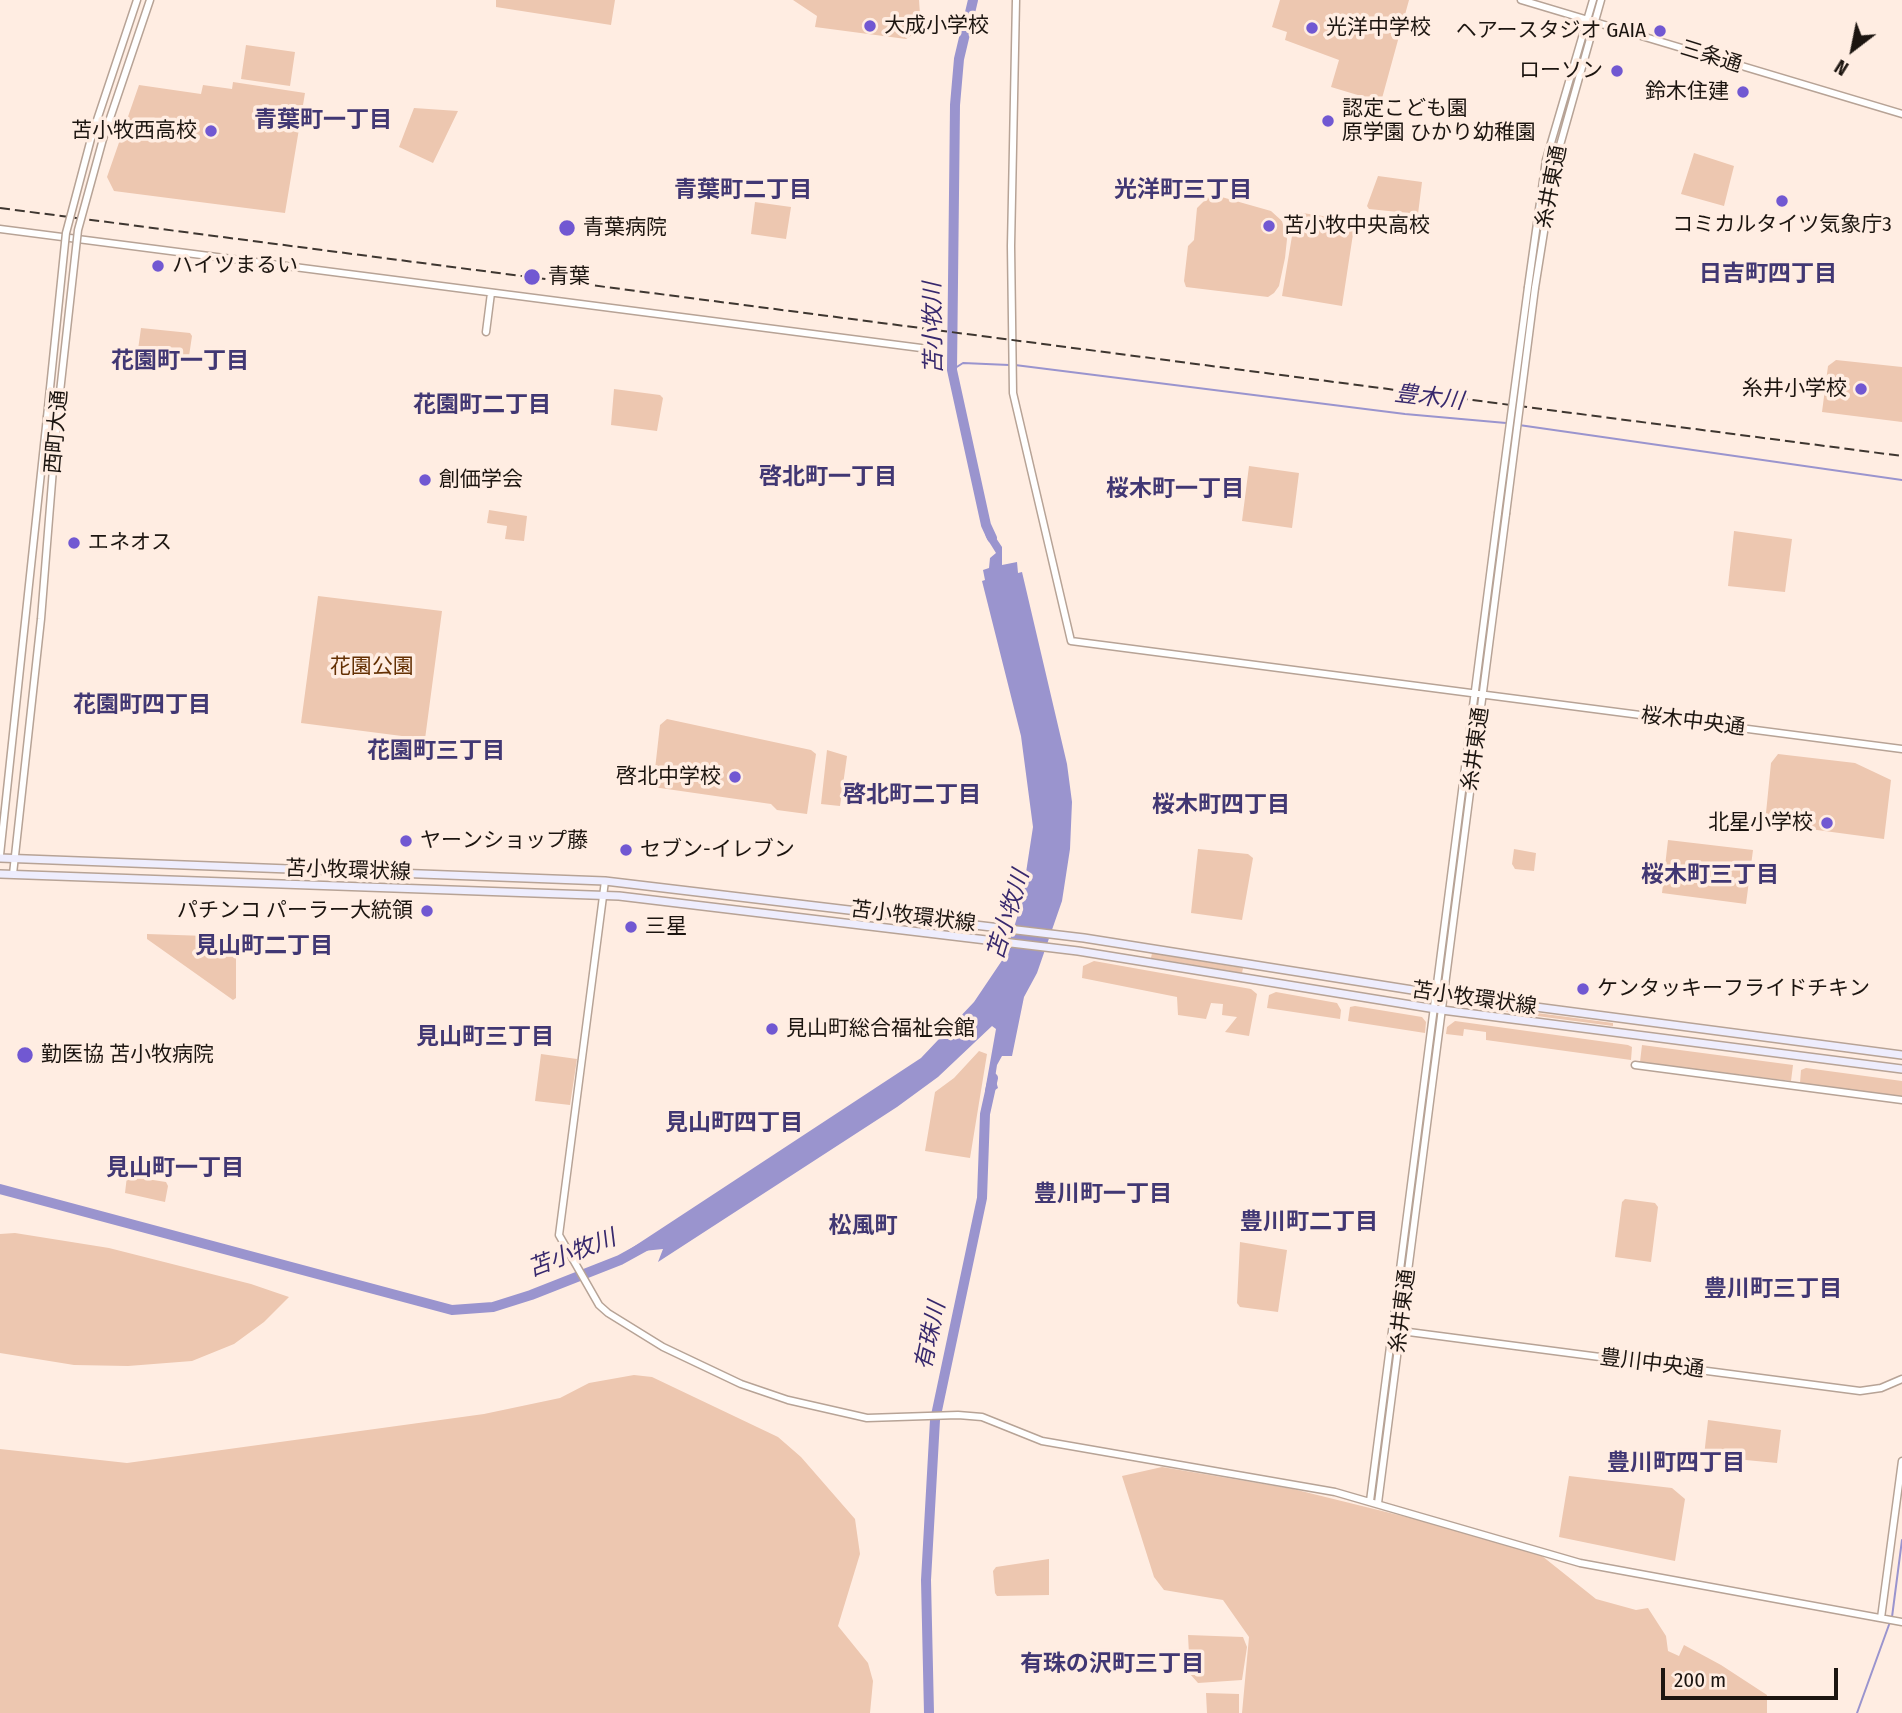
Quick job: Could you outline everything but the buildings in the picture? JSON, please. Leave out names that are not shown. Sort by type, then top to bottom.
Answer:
[{"type":"main road","name":"苫小牧環状線","points":[[0,857],[605,881],[1058,934],[1440,995],[1902,1055]]},
{"type":"main road","name":"苫小牧環状線","points":[[0,874],[604,895],[1053,947],[1438,1009],[1902,1069]]},
{"type":"street","name":"西町大通","points":[[0,857],[66,233],[92,135],[137,0]]},
{"type":"street","name":"西町大通","points":[[13,874],[78,230],[86,190],[150,0]]},
{"type":"street","name":"桜木中央通","points":[[1016,0],[1012,370],[1016,415],[1071,641],[1902,749]]},
{"type":"street","name":"三条通","points":[[1521,0],[1902,114]]},
{"type":"street","name":"糸井東通","points":[[1440,995],[1475,695],[1532,287],[1555,163],[1591,21],[1593,0]]},
{"type":"street","name":"糸井東通","points":[[1591,21],[1601,0]]},
{"type":"street","points":[[0,229],[921,348]]},
{"type":"street","points":[[486,332],[491,293]]},
{"type":"street","name":"糸井東通","points":[[1370,1501],[1484,696],[1502,514]]},
{"type":"street","points":[[605,881],[559,1235],[572,1262],[599,1305],[663,1347],[741,1384],[788,1400],[867,1418],[982,1417],[1042,1441],[1370,1501],[1580,1563],[1899,1621]]},
{"type":"street","name":"糸井東通","points":[[1378,1503],[1438,1009]]},
{"type":"street","points":[[1635,1065],[1902,1100]]},
{"type":"street","name":"豊川中央通","points":[[1401,1331],[1860,1391],[1881,1388],[1902,1379]]},
{"type":"street","points":[[1883,1618],[1902,1461]]},
{"type":"green space","points":[[496,0],[615,0],[611,25],[496,7]]},
{"type":"green space","name":"大成小学校","points":[[793,0],[919,0],[921,29],[906,39],[815,27],[817,16]]},
{"type":"green space","points":[[1280,0],[1409,0],[1381,102],[1331,87],[1339,60],[1285,40],[1287,32],[1272,27]]},
{"type":"green space","points":[[246,45],[295,52],[290,86],[241,79]]},
{"type":"green space","points":[[233,82],[305,93],[285,213],[114,191],[107,177],[139,85],[201,94],[203,85],[232,89]]},
{"type":"green space","points":[[414,108],[458,111],[433,163],[399,147]]},
{"type":"green space","points":[[1694,153],[1734,166],[1724,206],[1681,194]]},
{"type":"green space","points":[[1378,176],[1422,182],[1418,214],[1369,209],[1367,206]]},
{"type":"green space","points":[[1211,194],[1271,211],[1282,221],[1287,239],[1285,258],[1279,286],[1268,297],[1186,287],[1184,281],[1188,246],[1194,240],[1197,208]]},
{"type":"green space","points":[[755,202],[791,207],[786,239],[751,234]]},
{"type":"green space","points":[[1296,212],[1355,221],[1342,306],[1282,296]]},
{"type":"green space","points":[[141,328],[190,333],[192,336],[188,363],[137,357]]},
{"type":"green space","name":"糸井小学校","points":[[1836,360],[1902,367],[1902,422],[1822,412],[1828,366]]},
{"type":"green space","points":[[614,389],[660,395],[663,398],[657,431],[611,425]]},
{"type":"green space","points":[[1249,466],[1299,473],[1292,528],[1242,521]]},
{"type":"green space","points":[[489,510],[527,516],[524,541],[505,539],[507,526],[487,523]]},
{"type":"green space","points":[[1734,531],[1792,539],[1785,592],[1728,586]]},
{"type":"green space","name":"花園公園","points":[[318,596],[442,611],[425,739],[301,723]]},
{"type":"green space","points":[[667,719],[811,750],[816,754],[807,814],[777,810],[771,804],[653,787],[660,725]]},
{"type":"green space","points":[[827,750],[847,756],[840,806],[821,804]]},
{"type":"green space","points":[[1778,754],[1855,763],[1891,780],[1884,839],[1765,823],[1771,763]]},
{"type":"green space","points":[[1668,840],[1753,850],[1746,904],[1662,893]]},
{"type":"green space","points":[[1198,849],[1248,854],[1253,858],[1242,920],[1191,913]]},
{"type":"green space","points":[[1514,849],[1536,853],[1534,871],[1515,869],[1512,864]]},
{"type":"green space","points":[[147,934],[236,937],[236,998],[233,1000],[147,939]]},
{"type":"green space","points":[[1152,953],[1243,968],[1242,973],[1151,958]]},
{"type":"green space","points":[[1094,961],[1251,989],[1257,994],[1249,1036],[1225,1032],[1237,1017],[1222,1015],[1223,1004],[1211,1003],[1206,1019],[1178,1015],[1177,997],[1082,978],[1083,966]]},
{"type":"green space","points":[[1276,992],[1337,1003],[1341,1010],[1340,1019],[1267,1008],[1269,995]]},
{"type":"green space","points":[[1484,1006],[1613,1023],[1613,1026],[1484,1009]]},
{"type":"green space","points":[[1350,1007],[1422,1017],[1426,1022],[1425,1033],[1348,1021]]},
{"type":"green space","points":[[1455,1021],[1628,1045],[1632,1047],[1631,1060],[1486,1040],[1486,1032],[1464,1029],[1463,1036],[1446,1034],[1447,1027]]},
{"type":"green space","points":[[1642,1045],[1793,1065],[1791,1081],[1640,1062]]},
{"type":"green space","points":[[979,1051],[987,1054],[970,1158],[925,1151],[935,1092],[954,1078]]},
{"type":"green space","points":[[541,1054],[577,1059],[570,1105],[535,1101]]},
{"type":"green space","points":[[1806,1068],[1902,1081],[1902,1097],[1800,1083],[1801,1070]]},
{"type":"green space","points":[[127,1176],[166,1182],[168,1186],[165,1202],[125,1193]]},
{"type":"green space","points":[[1625,1199],[1655,1203],[1658,1207],[1651,1262],[1615,1257],[1622,1202]]},
{"type":"green space","points":[[15,1233],[109,1248],[251,1284],[289,1297],[264,1322],[234,1344],[192,1361],[128,1366],[74,1365],[0,1353],[0,1234]]},
{"type":"green space","points":[[1240,1242],[1287,1250],[1278,1312],[1240,1307],[1237,1303]]},
{"type":"green space","points":[[634,1375],[652,1377],[778,1437],[801,1457],[855,1519],[860,1554],[838,1626],[868,1663],[873,1681],[870,1713],[0,1713],[0,1449],[127,1463],[484,1414],[560,1398],[589,1383]]},
{"type":"green space","points":[[1708,1420],[1781,1430],[1777,1463],[1704,1456]]},
{"type":"green space","points":[[1162,1467],[1293,1489],[1532,1548],[1596,1599],[1636,1610],[1648,1608],[1666,1636],[1668,1651],[1679,1656],[1684,1645],[1721,1665],[1767,1695],[1767,1713],[1242,1713],[1249,1637],[1223,1600],[1164,1590],[1154,1577],[1122,1476]]},
{"type":"green space","points":[[1569,1476],[1672,1488],[1685,1499],[1675,1561],[1559,1537]]},
{"type":"green space","points":[[1049,1559],[1049,1595],[997,1596],[993,1571],[996,1567]]},
{"type":"green space","points":[[1188,1635],[1243,1637],[1247,1647],[1242,1680],[1198,1683],[1190,1674]]},
{"type":"green space","points":[[1206,1693],[1239,1694],[1239,1713],[1207,1713]]},
{"type":"shaded area","points":[[983,524],[988,526],[1002,547],[1002,565],[1017,562],[1018,573],[1022,572],[1067,764],[1072,802],[1070,849],[1062,901],[1037,973],[1024,997],[1012,1056],[1002,1056],[997,1065],[995,1078],[998,1088],[992,1092],[985,1091],[996,1029],[992,1026],[938,1077],[897,1107],[658,1262],[663,1249],[624,1253],[921,1058],[974,1002],[1005,956],[1021,905],[1033,827],[1021,736],[982,581],[985,580],[983,570],[989,568],[990,558],[996,553],[986,537]]},
{"type":"waterway","name":"苫小牧川","points":[[973,0],[959,59],[955,105],[952,370],[986,525],[992,538]]},
{"type":"waterway","name":"豊木川","points":[[952,370],[963,363],[1009,365]]},
{"type":"waterway","name":"豊木川","points":[[1015,365],[1405,414],[1506,423]]},
{"type":"waterway","name":"豊木川","points":[[1512,424],[1902,480]]},
{"type":"waterway","name":"有珠川","points":[[929,1713],[926,1580],[935,1420],[982,1198],[985,1114],[993,1078]]},
{"type":"waterway","name":"苫小牧川","points":[[0,1189],[452,1310],[493,1307],[531,1295],[620,1260],[649,1244]]},
{"type":"waterway","name":"豊木川","points":[[1892,1617],[1902,1540]]},
{"type":"waterway","name":"豊木川","points":[[1857,1713],[1890,1622]]},
{"type":"railway","points":[[0,208],[1902,456]]},
{"type":"place","name":"大成小学校","points":[[870,26]]},
{"type":"place","name":"光洋中学校","points":[[1312,28]]},
{"type":"place","name":"ヘアースタジオ GAIA","points":[[1660,31]]},
{"type":"place","name":"ローソン","points":[[1617,71]]},
{"type":"place","name":"鈴木住建","points":[[1743,92]]},
{"type":"place","name":"認定こども園 原学園 ひかり幼稚園","points":[[1328,121]]},
{"type":"place","name":"苫小牧西高校","points":[[211,131]]},
{"type":"place","name":"コミカルタイツ気象庁3","points":[[1782,201]]},
{"type":"place","name":"苫小牧中央高校","points":[[1269,226]]},
{"type":"place","name":"青葉病院","points":[[567,228]]},
{"type":"place","name":"ハイツまるい","points":[[158,266]]},
{"type":"place","name":"青葉","points":[[532,277]]},
{"type":"place","name":"糸井小学校","points":[[1861,389]]},
{"type":"place","name":"創価学会","points":[[425,480]]},
{"type":"place","name":"エネオス","points":[[74,543]]},
{"type":"place","name":"啓北中学校","points":[[735,777]]},
{"type":"place","name":"北星小学校","points":[[1827,823]]},
{"type":"place","name":"ヤーンショップ藤","points":[[406,841]]},
{"type":"place","name":"セブン-イレブン","points":[[626,850]]},
{"type":"place","name":"パチンコ パーラー大統領","points":[[427,911]]},
{"type":"place","name":"三星","points":[[631,927]]},
{"type":"place","name":"ケンタッキーフライドチキン","points":[[1583,989]]},
{"type":"place","name":"見山町総合福祉会館","points":[[772,1029]]},
{"type":"place","name":"勤医協 苫小牧病院","points":[[25,1055]]},
{"type":"district","name":"青葉町一丁目","points":[[323,121]]},
{"type":"district","name":"青葉町二丁目","points":[[743,191]]},
{"type":"district","name":"光洋町三丁目","points":[[1183,191]]},
{"type":"district","name":"日吉町四丁目","points":[[1768,275]]},
{"type":"district","name":"花園町一丁目","points":[[180,362]]},
{"type":"district","name":"花園町二丁目","points":[[482,406]]},
{"type":"district","name":"啓北町一丁目","points":[[828,478]]},
{"type":"district","name":"桜木町一丁目","points":[[1175,490]]},
{"type":"district","name":"花園町四丁目","points":[[142,706]]},
{"type":"district","name":"花園町三丁目","points":[[436,752]]},
{"type":"district","name":"啓北町二丁目","points":[[912,796]]},
{"type":"district","name":"桜木町四丁目","points":[[1221,806]]},
{"type":"district","name":"桜木町三丁目","points":[[1710,876]]},
{"type":"district","name":"見山町二丁目","points":[[264,947]]},
{"type":"district","name":"見山町三丁目","points":[[485,1038]]},
{"type":"district","name":"見山町四丁目","points":[[734,1124]]},
{"type":"district","name":"見山町一丁目","points":[[175,1169]]},
{"type":"district","name":"豊川町一丁目","points":[[1103,1195]]},
{"type":"district","name":"豊川町二丁目","points":[[1309,1223]]},
{"type":"district","name":"松風町","points":[[863,1227]]},
{"type":"district","name":"豊川町三丁目","points":[[1773,1290]]},
{"type":"district","name":"豊川町四丁目","points":[[1676,1464]]},
{"type":"district","name":"有珠の沢町三丁目","points":[[1112,1665]]}]
